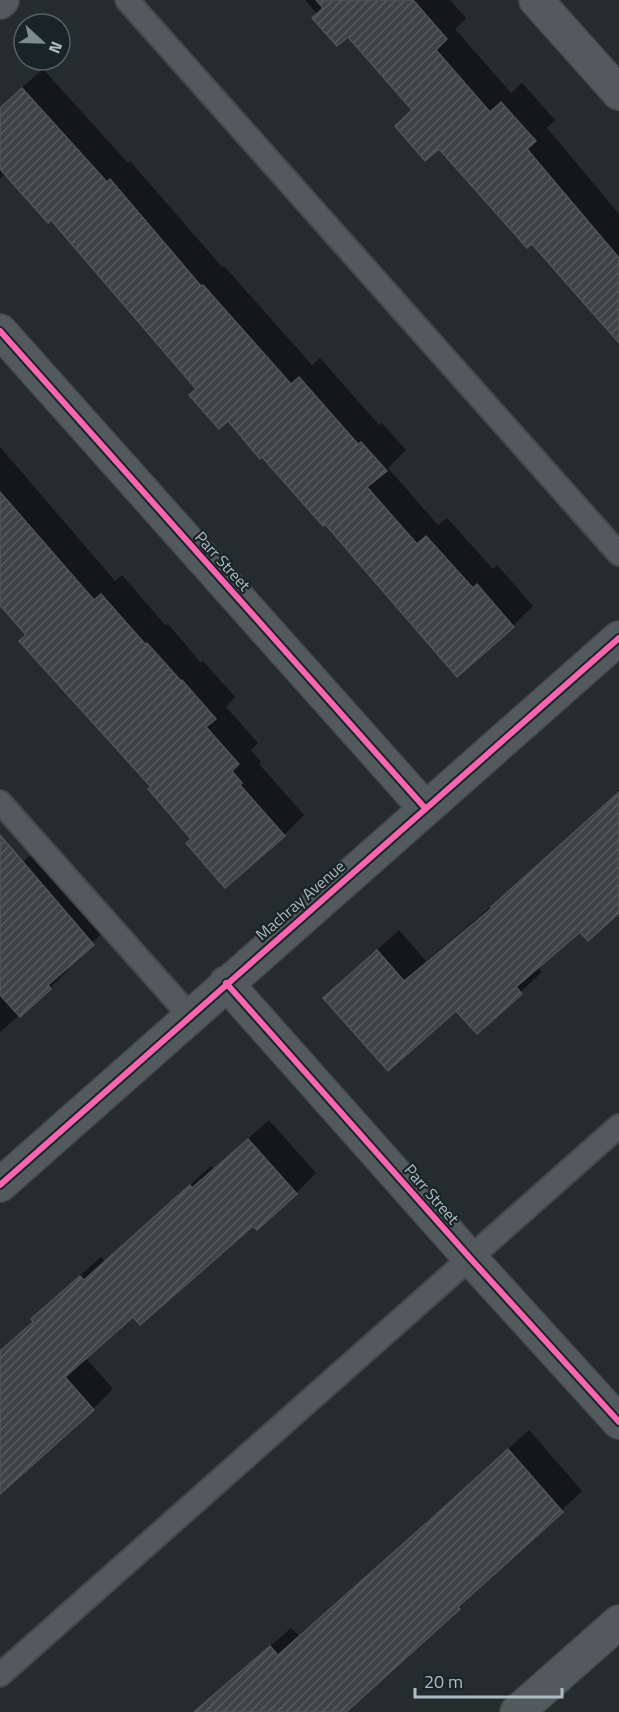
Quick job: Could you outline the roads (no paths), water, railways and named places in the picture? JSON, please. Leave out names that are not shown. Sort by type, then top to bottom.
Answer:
[{"type":"street","points":[[536,0],[619,93]]},
{"type":"street","name":"Parr Street","points":[[0,331],[425,808]]},
{"type":"street","name":"Machray Avenue","points":[[0,1185],[619,638]]},
{"type":"street","name":"Parr Street","points":[[226,983],[619,1422]]},
{"type":"street","points":[[517,1712],[619,1622]]},
{"type":"lane","points":[[127,0],[619,554]]},
{"type":"lane","points":[[0,802],[190,1016]]},
{"type":"lane","points":[[0,1675],[619,1126]]}]
